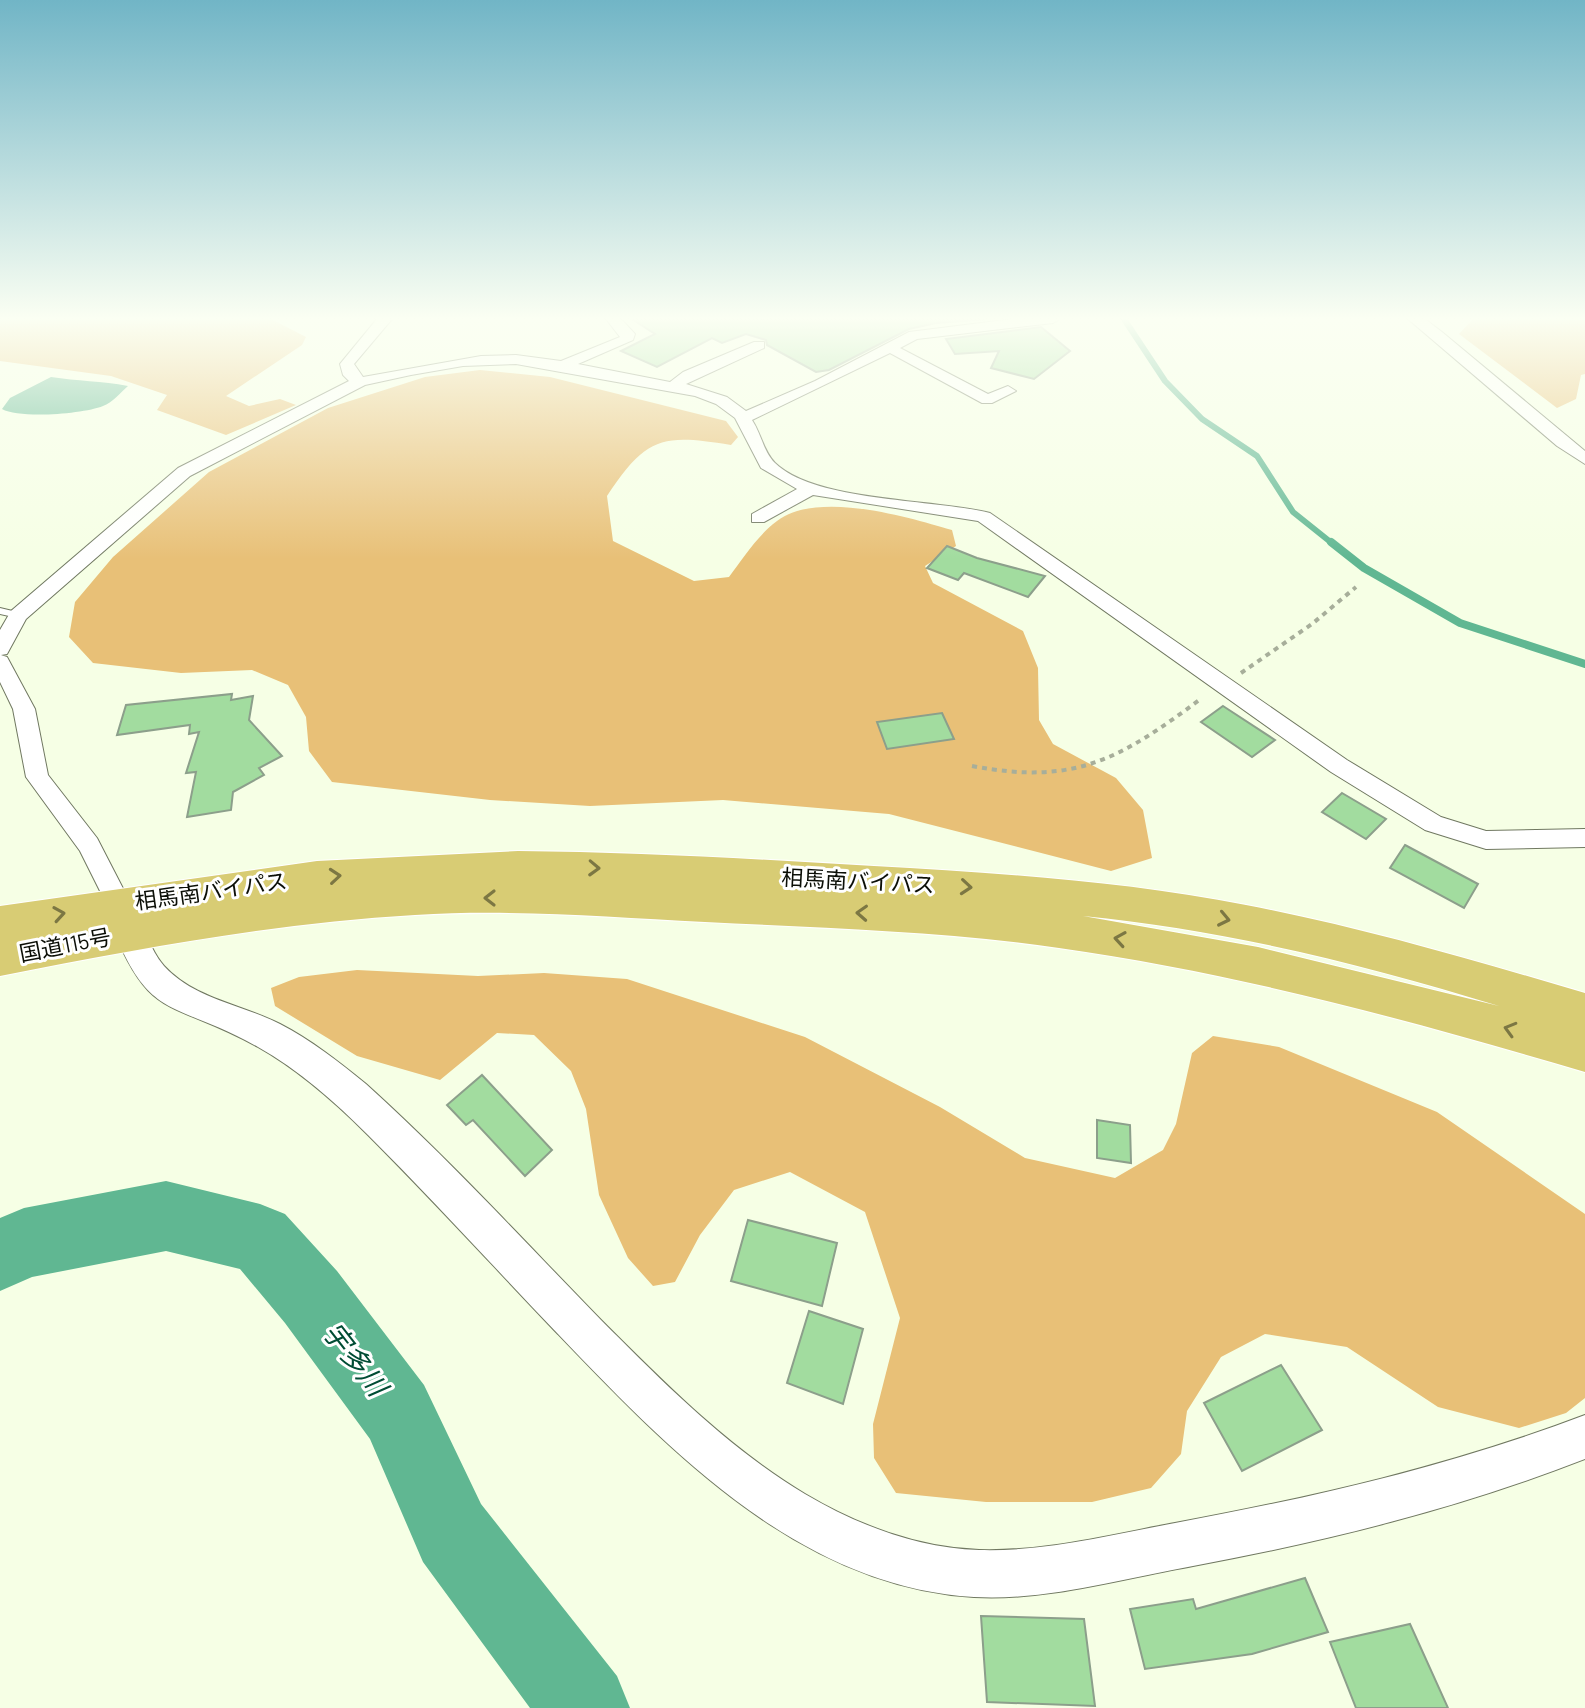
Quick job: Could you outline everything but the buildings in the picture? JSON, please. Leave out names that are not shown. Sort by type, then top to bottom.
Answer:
[{"type":"highway","name":"相馬南バイパス","points":[[125,918],[272,882],[423,869],[558,867],[690,871],[943,885],[1061,895],[1199,914],[1358,949],[1585,1013]]},
{"type":"highway","name":"相馬南バイパス","points":[[125,918],[277,911],[417,898],[555,898],[934,917],[1058,930],[1185,949],[1439,1010],[1585,1051]]},
{"type":"highway","name":"国道115号","points":[[0,924],[125,918]]},
{"type":"highway","name":"国道115号","points":[[0,958],[125,918]]},
{"type":"street","points":[[0,649],[18,615],[184,472],[327,399]]},
{"type":"street","points":[[711,399],[728,404],[745,417],[759,459],[789,481],[810,489],[960,509],[984,517],[1387,797],[1451,832],[1486,840],[1585,838]]},
{"type":"street","points":[[745,417],[785,399]]},
{"type":"street","points":[[1512,399],[1553,437],[1585,459]]},
{"type":"street","points":[[758,518],[810,489]]},
{"type":"street","points":[[0,662],[24,709],[37,777],[89,845],[153,977],[178,997],[268,1035],[318,1068],[375,1116],[649,1400],[738,1478],[806,1523],[877,1554],[951,1572],[1035,1570],[1281,1527],[1515,1465],[1585,1437]]},
{"type":"lane","points":[[0,611],[18,615]]},
{"type":"path","points":[[972,766],[992,770],[1064,771],[1119,755],[1312,624],[1356,587]]},
{"type":"shaded area","points":[[9,399],[114,399],[94,409],[52,414],[23,414],[2,409]]},
{"type":"shaded area","points":[[165,399],[232,399],[249,406],[280,399],[296,405],[226,435],[157,410]]},
{"type":"shaded area","points":[[357,399],[637,399],[726,421],[738,437],[731,445],[688,440],[658,444],[634,461],[607,496],[613,541],[694,581],[729,577],[770,527],[794,512],[815,508],[863,509],[952,530],[956,546],[925,566],[933,583],[1023,631],[1038,668],[1039,720],[1053,744],[1116,778],[1143,810],[1152,858],[1111,871],[889,814],[723,800],[590,806],[490,800],[332,782],[309,751],[306,717],[288,685],[252,670],[181,673],[93,663],[69,637],[75,602],[113,557],[209,472],[328,408]]},
{"type":"shaded area","points":[[1545,399],[1576,399],[1576,399],[1557,408]]},
{"type":"shaded area","points":[[357,970],[478,976],[544,973],[627,979],[805,1037],[940,1107],[1025,1158],[1115,1178],[1163,1150],[1176,1124],[1192,1053],[1213,1036],[1279,1047],[1437,1112],[1585,1214],[1585,1398],[1566,1413],[1519,1428],[1438,1407],[1347,1347],[1265,1334],[1221,1357],[1187,1411],[1181,1454],[1151,1488],[1092,1502],[986,1502],[896,1493],[874,1458],[873,1424],[900,1318],[865,1212],[790,1172],[734,1190],[700,1235],[675,1282],[653,1286],[628,1258],[599,1195],[586,1109],[571,1071],[534,1035],[497,1033],[440,1080],[357,1056],[275,1006],[271,988],[299,977]]},
{"type":"waterway","points":[[1182,399],[1202,419],[1257,456],[1293,512],[1333,544]]},
{"type":"waterway","points":[[1331,542],[1364,568],[1460,623],[1585,664]]},
{"type":"waterway","name":"宇多川","points":[[0,1255],[24,1243],[166,1216],[260,1239],[311,1297],[397,1412],[452,1533],[585,1708]]}]
